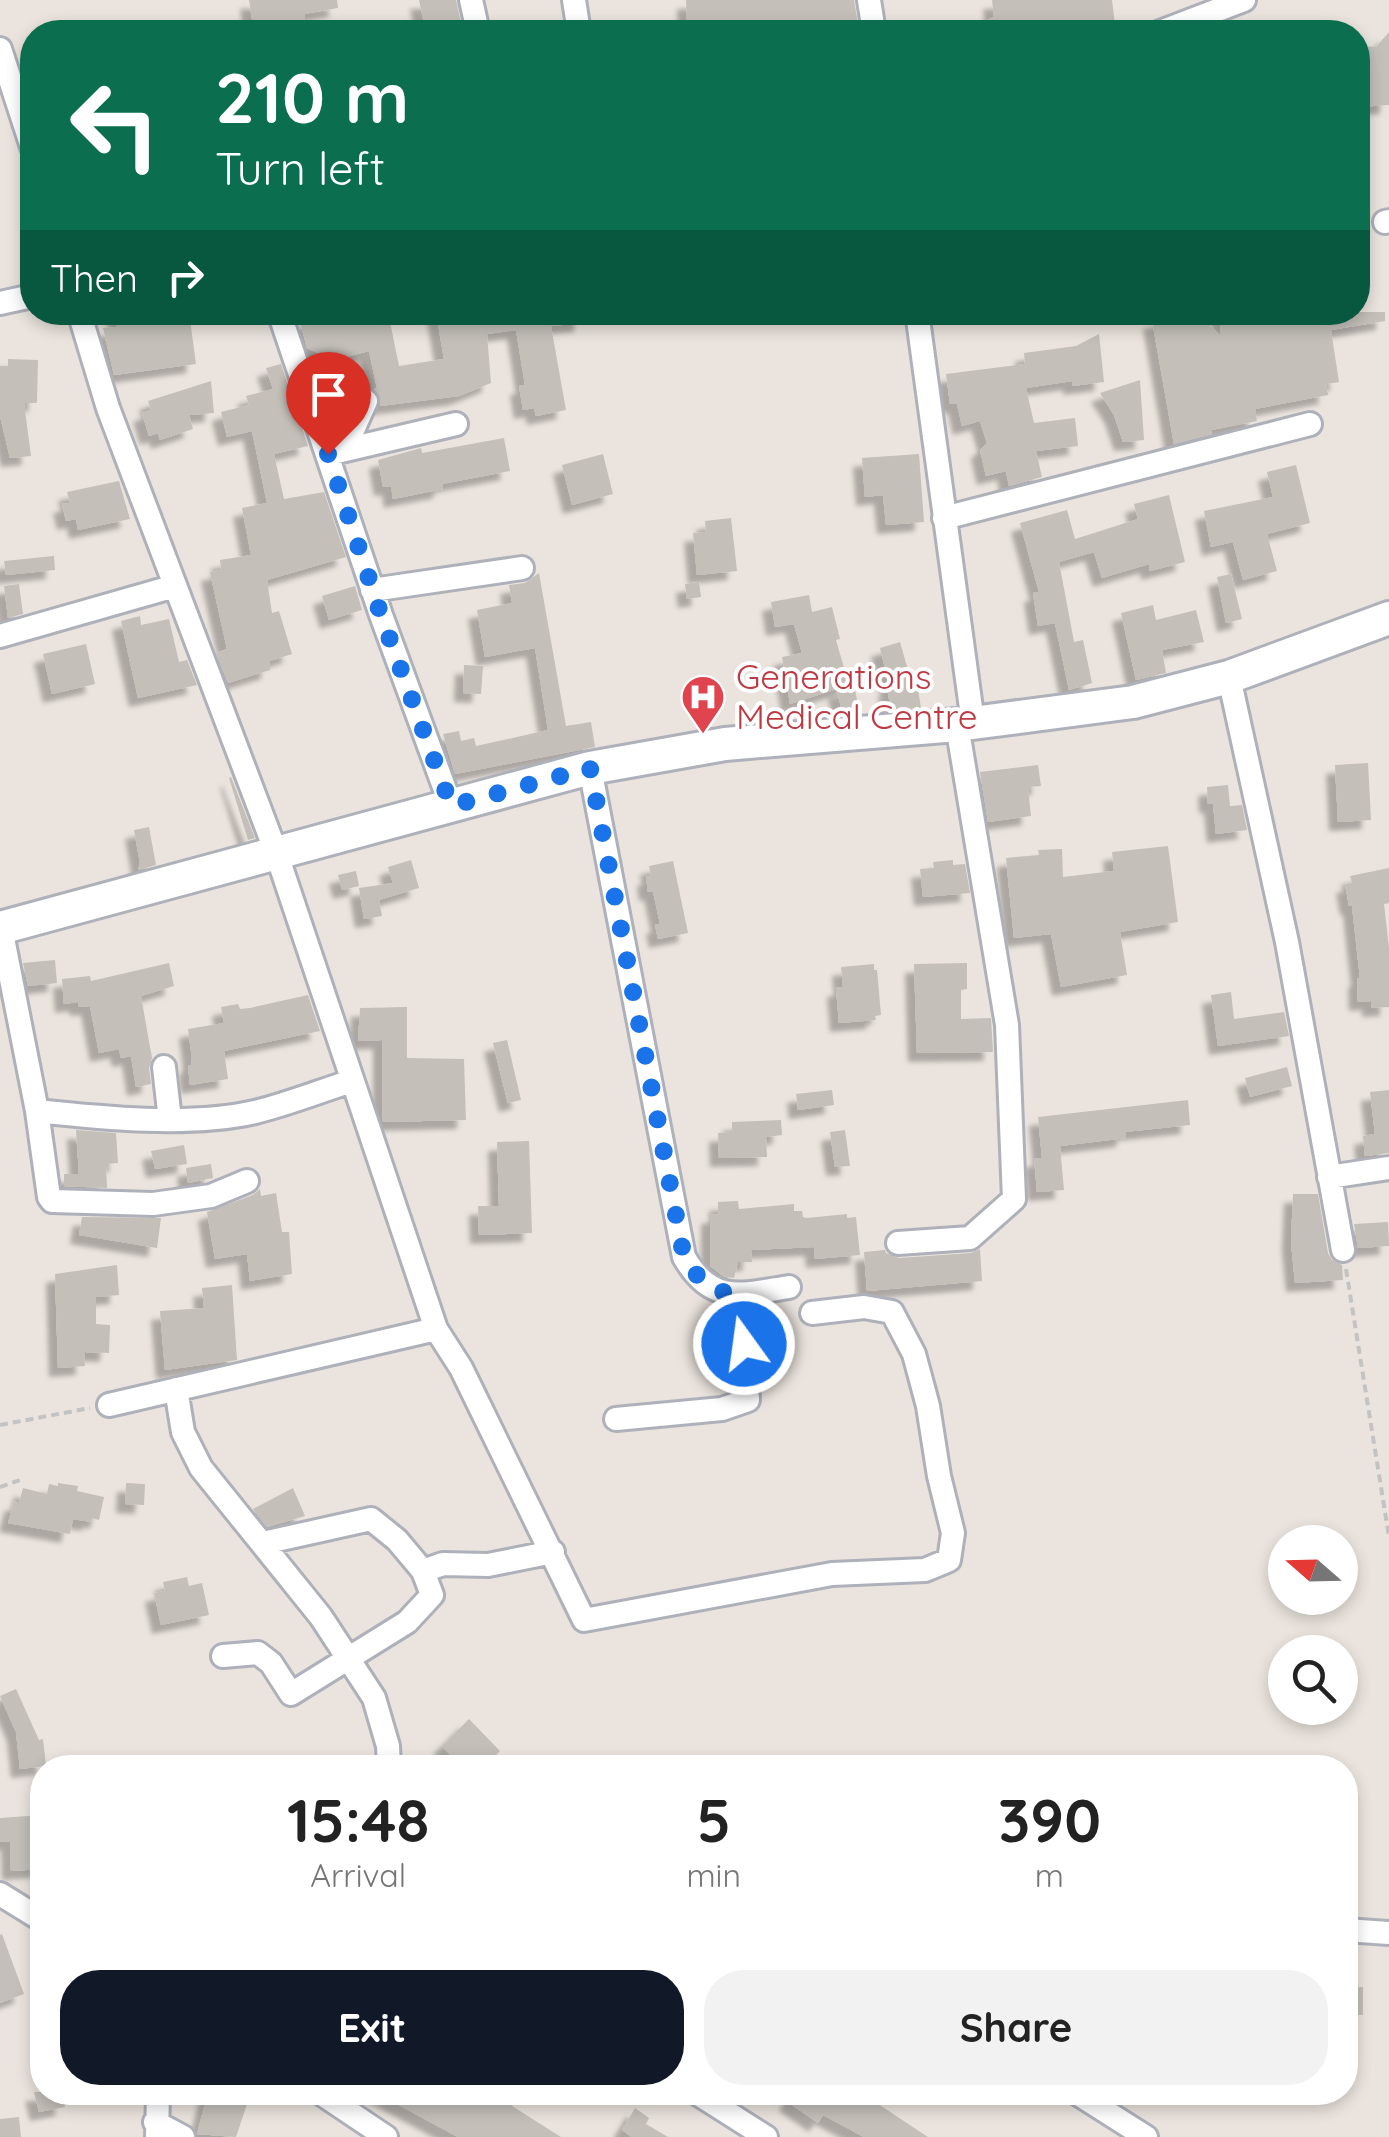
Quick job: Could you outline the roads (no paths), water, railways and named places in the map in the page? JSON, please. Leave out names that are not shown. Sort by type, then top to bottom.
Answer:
[{"type":"street","points":[[1192,20],[1244,0]]},
{"type":"street","points":[[0,49],[20,110]]},
{"type":"street","points":[[82,325],[93,366],[277,855],[436,1329],[461,1368],[584,1620],[832,1574],[926,1570],[950,1560],[953,1533],[938,1476],[928,1406],[914,1354],[892,1312],[864,1306],[812,1313]]},
{"type":"street","points":[[284,325],[336,452],[372,590],[451,806]]},
{"type":"street","points":[[898,1243],[970,1238],[1014,1199],[1007,1026],[965,724],[919,325]]},
{"type":"street","points":[[336,452],[366,402]]},
{"type":"street","points":[[336,452],[456,424]]},
{"type":"street","points":[[944,518],[1310,424]]},
{"type":"street","points":[[372,590],[522,568]]},
{"type":"street","points":[[0,636],[175,586]]},
{"type":"street","points":[[246,1182],[211,1196],[154,1204],[58,1203],[49,1197],[37,1110],[0,928],[590,768],[726,744],[965,724],[1133,702],[1229,677],[1389,618]]},
{"type":"street","points":[[1229,677],[1287,942],[1343,1250]]},
{"type":"street","points":[[590,768],[684,1257],[702,1282],[732,1296],[790,1287]]},
{"type":"street","points":[[164,1067],[170,1120]]},
{"type":"street","points":[[37,1110],[90,1117],[170,1120],[252,1113],[352,1081]]},
{"type":"street","points":[[1329,1177],[1389,1168]]},
{"type":"street","points":[[616,1420],[722,1409],[748,1400],[744,1344],[732,1296]]},
{"type":"street","points":[[109,1404],[436,1329]]},
{"type":"street","points":[[176,1389],[183,1432],[201,1468],[350,1660],[374,1698],[388,1755]]},
{"type":"street","points":[[223,1656],[258,1653],[271,1664],[291,1694],[407,1622],[432,1595],[422,1571],[398,1540],[371,1519],[263,1543]]},
{"type":"street","points":[[422,1571],[443,1564],[488,1565],[551,1552]]},
{"type":"street","points":[[0,1894],[30,1913]]},
{"type":"street","points":[[1358,1931],[1389,1932]]},
{"type":"street","points":[[338,2105],[386,2137]]},
{"type":"street","points":[[716,2105],[766,2137]]},
{"type":"street","points":[[1096,2105],[1146,2137]]},
{"type":"street","points":[[156,2129],[183,2137]]},
{"type":"place","name":"Generations Medical Centre","points":[[703,735]]}]
